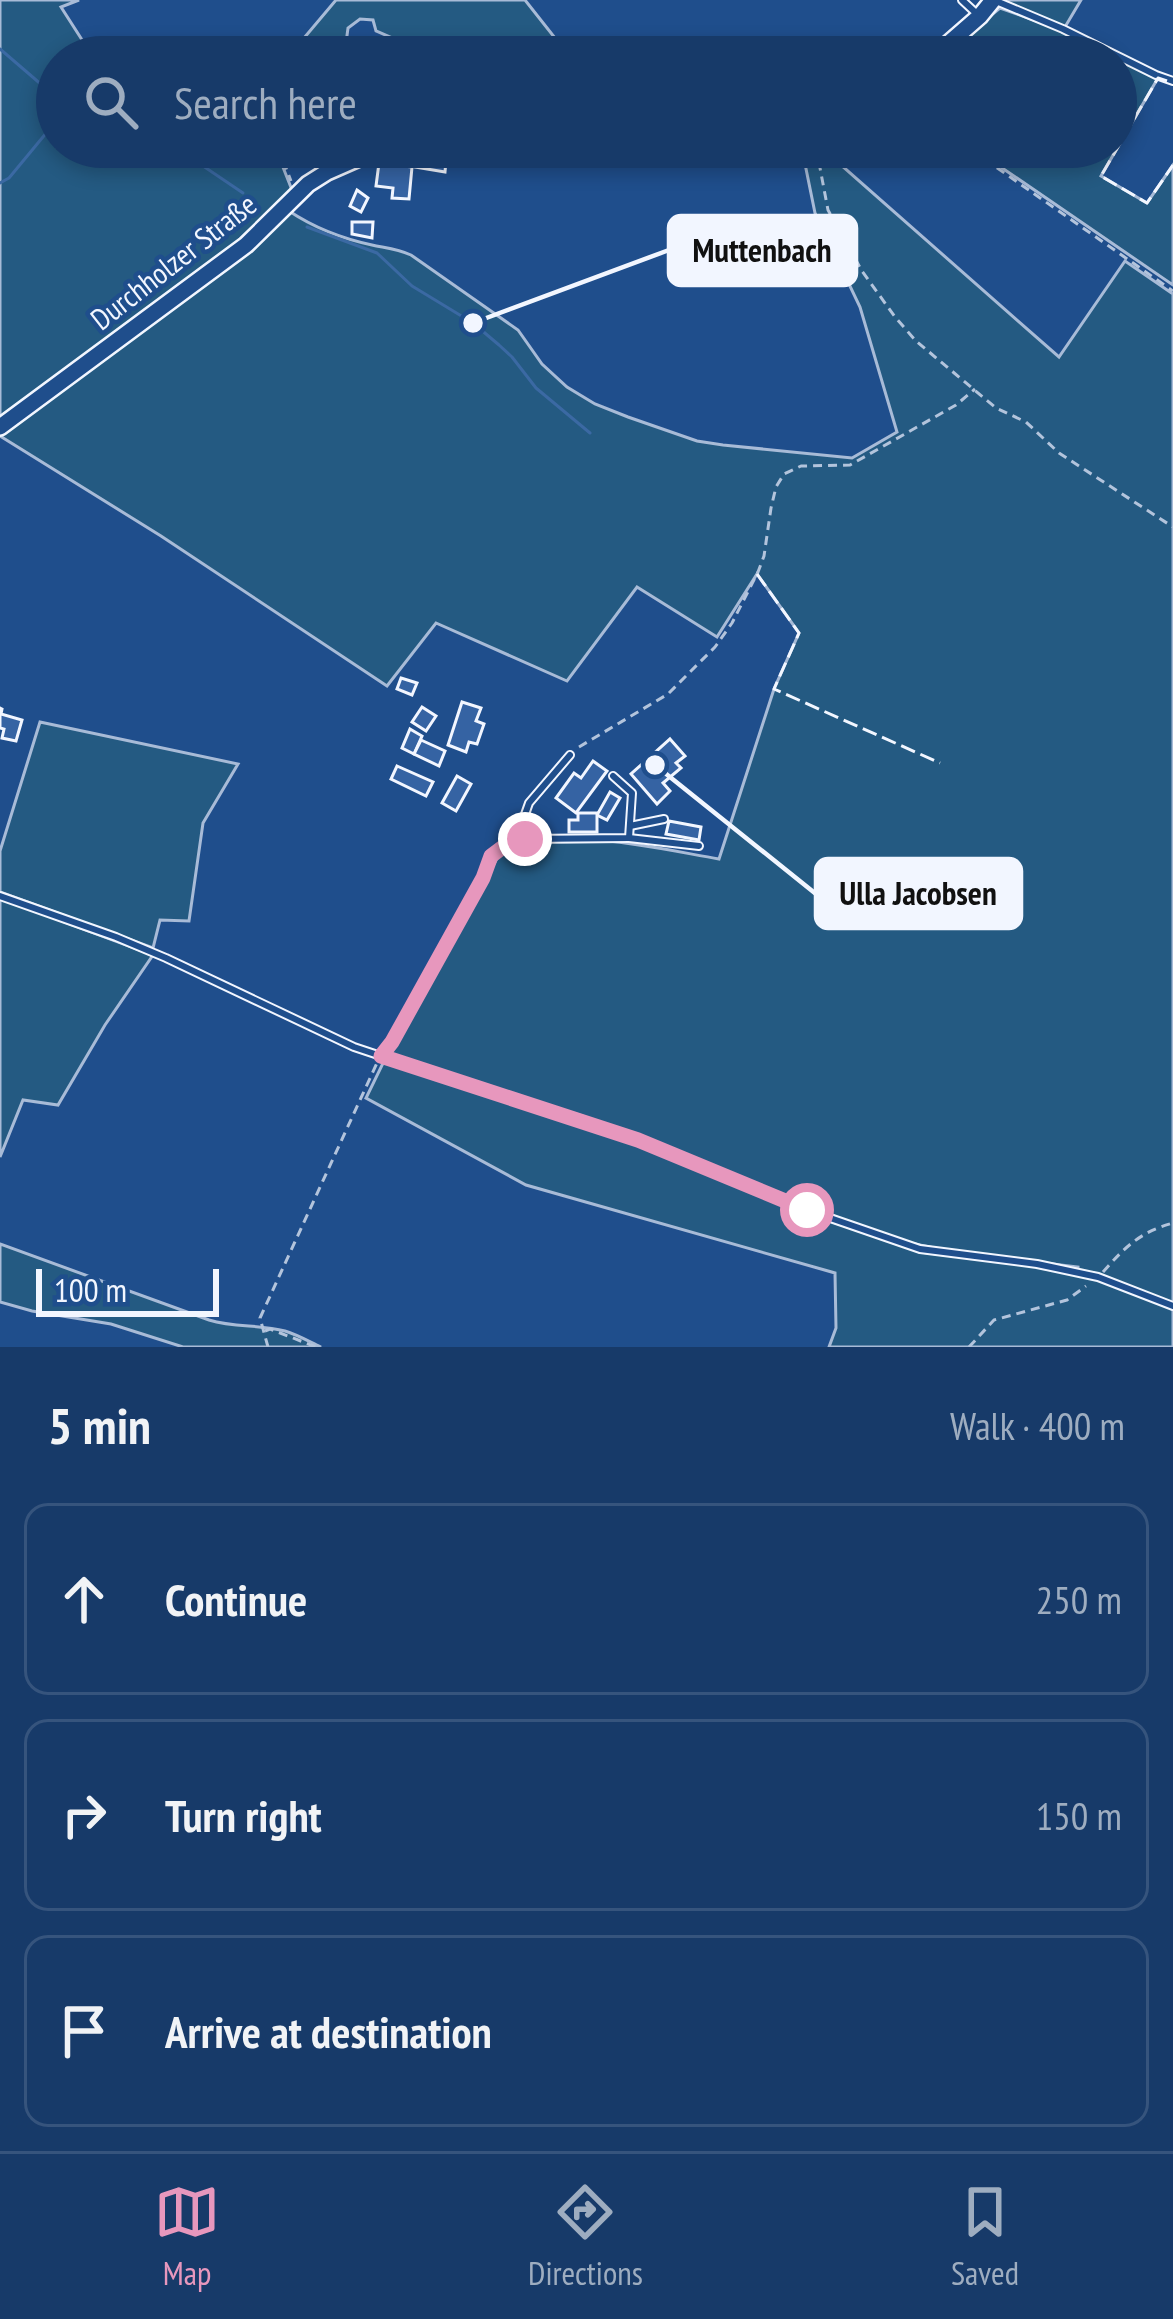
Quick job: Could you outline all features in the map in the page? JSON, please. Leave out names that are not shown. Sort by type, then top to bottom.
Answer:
[{"type":"main road","points":[[957,36],[993,0]]},
{"type":"main road","name":"Durchholzer Straße","points":[[0,427],[246,245],[298,193],[336,168]]},
{"type":"lane","points":[[962,0],[980,16]]},
{"type":"lane","points":[[993,0],[1077,36]]},
{"type":"lane","points":[[1137,66],[1173,81]]},
{"type":"lane","points":[[516,840],[529,803],[570,755]]},
{"type":"lane","points":[[613,776],[632,793],[629,838]]},
{"type":"lane","points":[[630,826],[664,819]]},
{"type":"lane","points":[[381,1056],[469,904],[491,856],[516,840],[600,836],[699,846]]},
{"type":"lane","points":[[0,896],[133,944],[354,1047],[600,1126],[807,1210],[920,1249],[1098,1276],[1173,1306]]},
{"type":"path","points":[[287,168],[298,193]]},
{"type":"path","points":[[820,168],[828,210],[862,271],[916,341],[996,408],[1026,422],[1059,453],[1173,527]]},
{"type":"path","points":[[997,168],[1173,291]]},
{"type":"path","points":[[570,755],[668,694],[716,647],[758,572],[776,487],[784,474],[802,466],[850,465],[956,405],[975,389]]},
{"type":"path","points":[[268,1347],[260,1318],[381,1056]]},
{"type":"path","points":[[969,1347],[994,1320],[1067,1300],[1130,1243],[1173,1223]]},
{"type":"path","points":[[263,1332],[270,1329],[316,1347]]},
{"type":"shaded area","points":[[0,0],[79,0],[61,7],[80,36],[36,36],[36,168],[283,168],[292,190],[233,246],[0,417]]},
{"type":"shaded area","points":[[336,0],[525,0],[553,36],[388,36],[376,31],[373,20],[360,19],[348,28],[347,36],[306,36]]},
{"type":"shaded area","points":[[1005,0],[1081,0],[1065,27]]},
{"type":"shaded area","points":[[1000,8],[1074,36],[966,36]]},
{"type":"shaded area","points":[[1137,68],[1158,78],[1137,114]]},
{"type":"shaded area","points":[[1173,165],[1173,285],[1002,168],[1106,168],[1101,176],[1147,203]]},
{"type":"shaded area","points":[[806,168],[844,168],[1059,357],[1125,261],[1173,294],[1173,1347],[829,1347],[836,1328],[835,1273],[526,1185],[366,1098],[385,1059],[635,1142],[807,1213],[920,1252],[1078,1271],[1078,1267],[910,1243],[636,1136],[387,1055],[499,855],[521,845],[577,839],[719,859],[774,689],[799,633],[757,574],[717,637],[637,587],[567,681],[436,623],[387,686],[0,436],[289,211],[340,236],[411,255],[518,330],[542,364],[595,404],[697,441],[852,458],[897,432],[860,307],[815,213]]},
{"type":"shaded area","points":[[40,722],[238,764],[203,823],[189,921],[160,920],[153,948],[0,892],[0,851]]},
{"type":"shaded area","points":[[0,898],[153,955],[58,1105],[23,1100],[0,1157]]},
{"type":"shaded area","points":[[0,1244],[209,1320],[285,1331],[321,1347],[183,1347],[111,1324],[0,1302]]},
{"type":"building","points":[[378,168],[412,168],[409,199],[392,198],[393,188],[376,186]]},
{"type":"building","points":[[357,190],[368,198],[361,212],[350,206]]},
{"type":"building","points":[[352,222],[373,222],[372,238],[352,234]]},
{"type":"building","points":[[401,678],[417,683],[412,695],[397,689]]},
{"type":"building","points":[[462,702],[481,708],[476,721],[484,724],[477,744],[469,742],[466,752],[448,745]]},
{"type":"building","points":[[422,707],[436,716],[426,731],[412,722]]},
{"type":"building","points":[[0,708],[1,714],[22,720],[16,741],[2,738]]},
{"type":"building","points":[[410,729],[422,736],[414,754],[402,748]]},
{"type":"building","points":[[670,739],[685,756],[676,763],[681,768],[663,783],[670,791],[657,804],[631,774]]},
{"type":"building","points":[[421,740],[445,751],[439,766],[414,754]]},
{"type":"building","points":[[593,761],[607,771],[576,813],[556,798],[574,773],[581,778]]},
{"type":"building","points":[[397,766],[433,782],[426,796],[391,779]]},
{"type":"building","points":[[457,776],[471,784],[456,811],[442,803]]},
{"type":"building","points":[[610,792],[620,798],[607,820],[597,815]]},
{"type":"building","points":[[578,813],[597,813],[597,832],[569,832],[569,820],[578,820]]},
{"type":"building","points":[[669,821],[701,827],[699,840],[666,834]]},
{"type":"waterway","points":[[0,49],[36,80]]},
{"type":"waterway","points":[[0,183],[36,145]]},
{"type":"waterway","points":[[206,168],[243,193]]},
{"type":"waterway","points":[[307,227],[377,253],[412,286],[473,323],[512,357],[536,388],[590,433]]},
{"type":"fence","points":[[1137,114],[1158,78],[1167,81]]},
{"type":"fence","points":[[1106,168],[1101,176],[1147,203],[1173,165]]},
{"type":"fence","points":[[757,574],[799,633],[774,689],[940,763]]},
{"type":"place","name":"Muttenbach","points":[[473,323]]},
{"type":"place","name":"Ulla Jacobsen","points":[[655,765]]},
{"type":"route","points":[[525,839],[511,841],[491,856],[469,904],[381,1056],[580,1119],[807,1210]]}]
